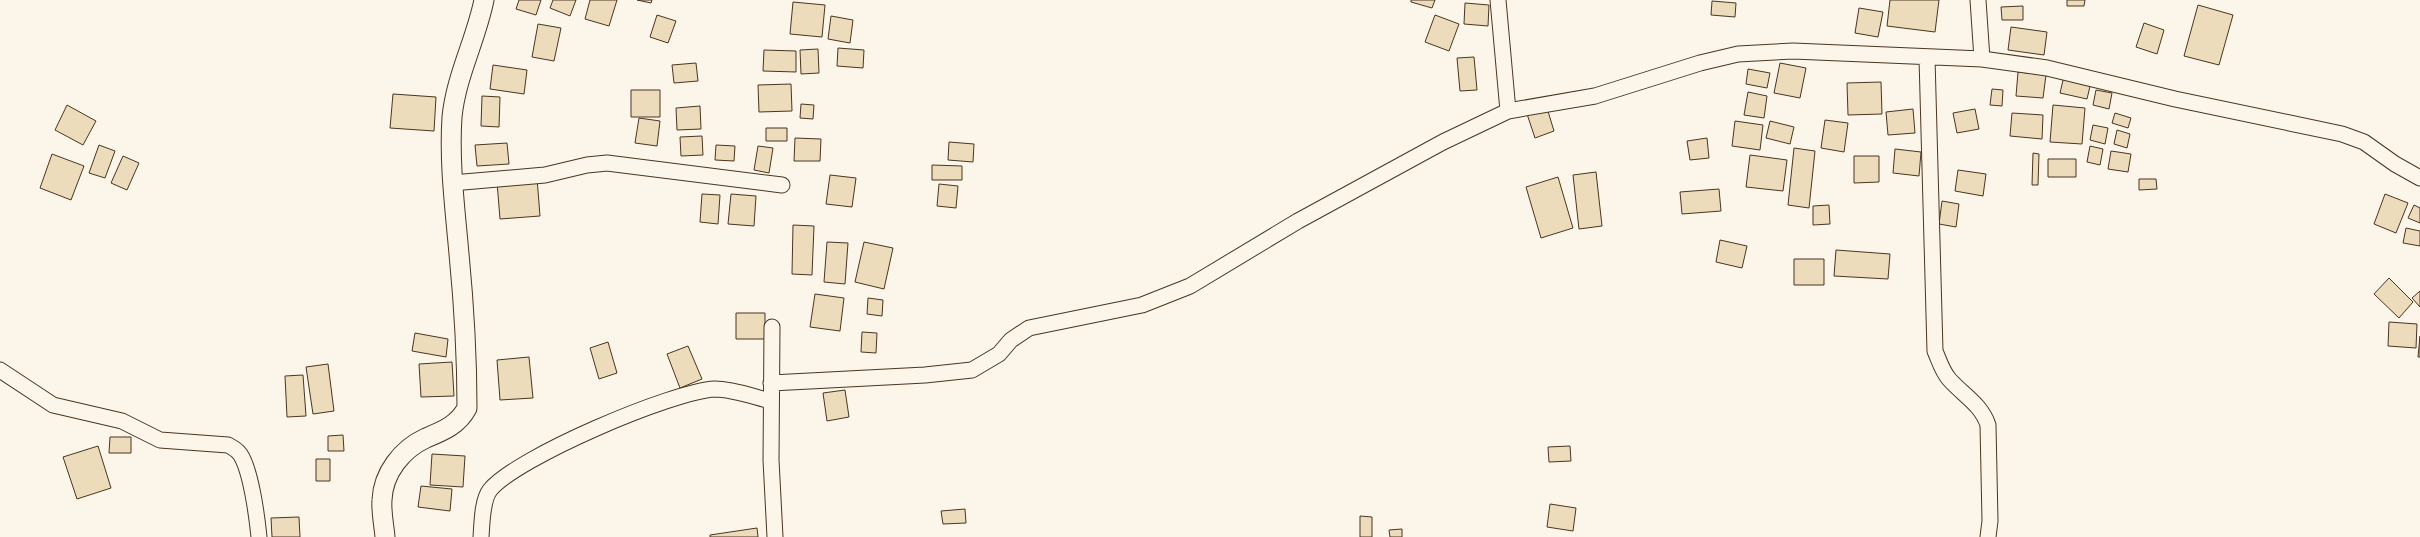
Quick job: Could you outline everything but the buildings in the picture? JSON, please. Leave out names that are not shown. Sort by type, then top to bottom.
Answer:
[{"type":"street","points":[[385,537],[382,501],[384,485],[395,462],[403,453],[422,440],[454,424],[467,408],[466,330],[452,183],[454,100],[459,78],[480,19],[484,0]]},
{"type":"street","points":[[1498,0],[1508,111]]},
{"type":"street","points":[[1978,0],[1982,59]]},
{"type":"street","points":[[771,383],[925,375],[972,370],[999,354],[1011,340],[1029,328],[1142,305],[1190,286],[1298,220],[1443,142],[1508,111],[1595,96],[1700,63],[1738,54],[1793,51],[1927,58],[1982,59],[2047,68],[2268,120],[2330,131],[2364,142],[2395,164],[2420,178]]},
{"type":"street","points":[[1927,58],[1935,351],[1949,379],[1970,397],[1984,415],[1988,425],[1990,522],[1988,537]]},
{"type":"street","points":[[452,183],[545,175],[587,165],[607,163],[782,185]]},
{"type":"street","points":[[772,327],[771,460],[775,537]]},
{"type":"street","points":[[0,370],[53,405],[122,421],[160,440],[228,445],[235,449],[240,453],[247,470],[259,537]]},
{"type":"street","points":[[481,537],[487,497],[496,484],[562,444],[600,426],[674,399],[706,390],[717,389],[771,401]]}]
